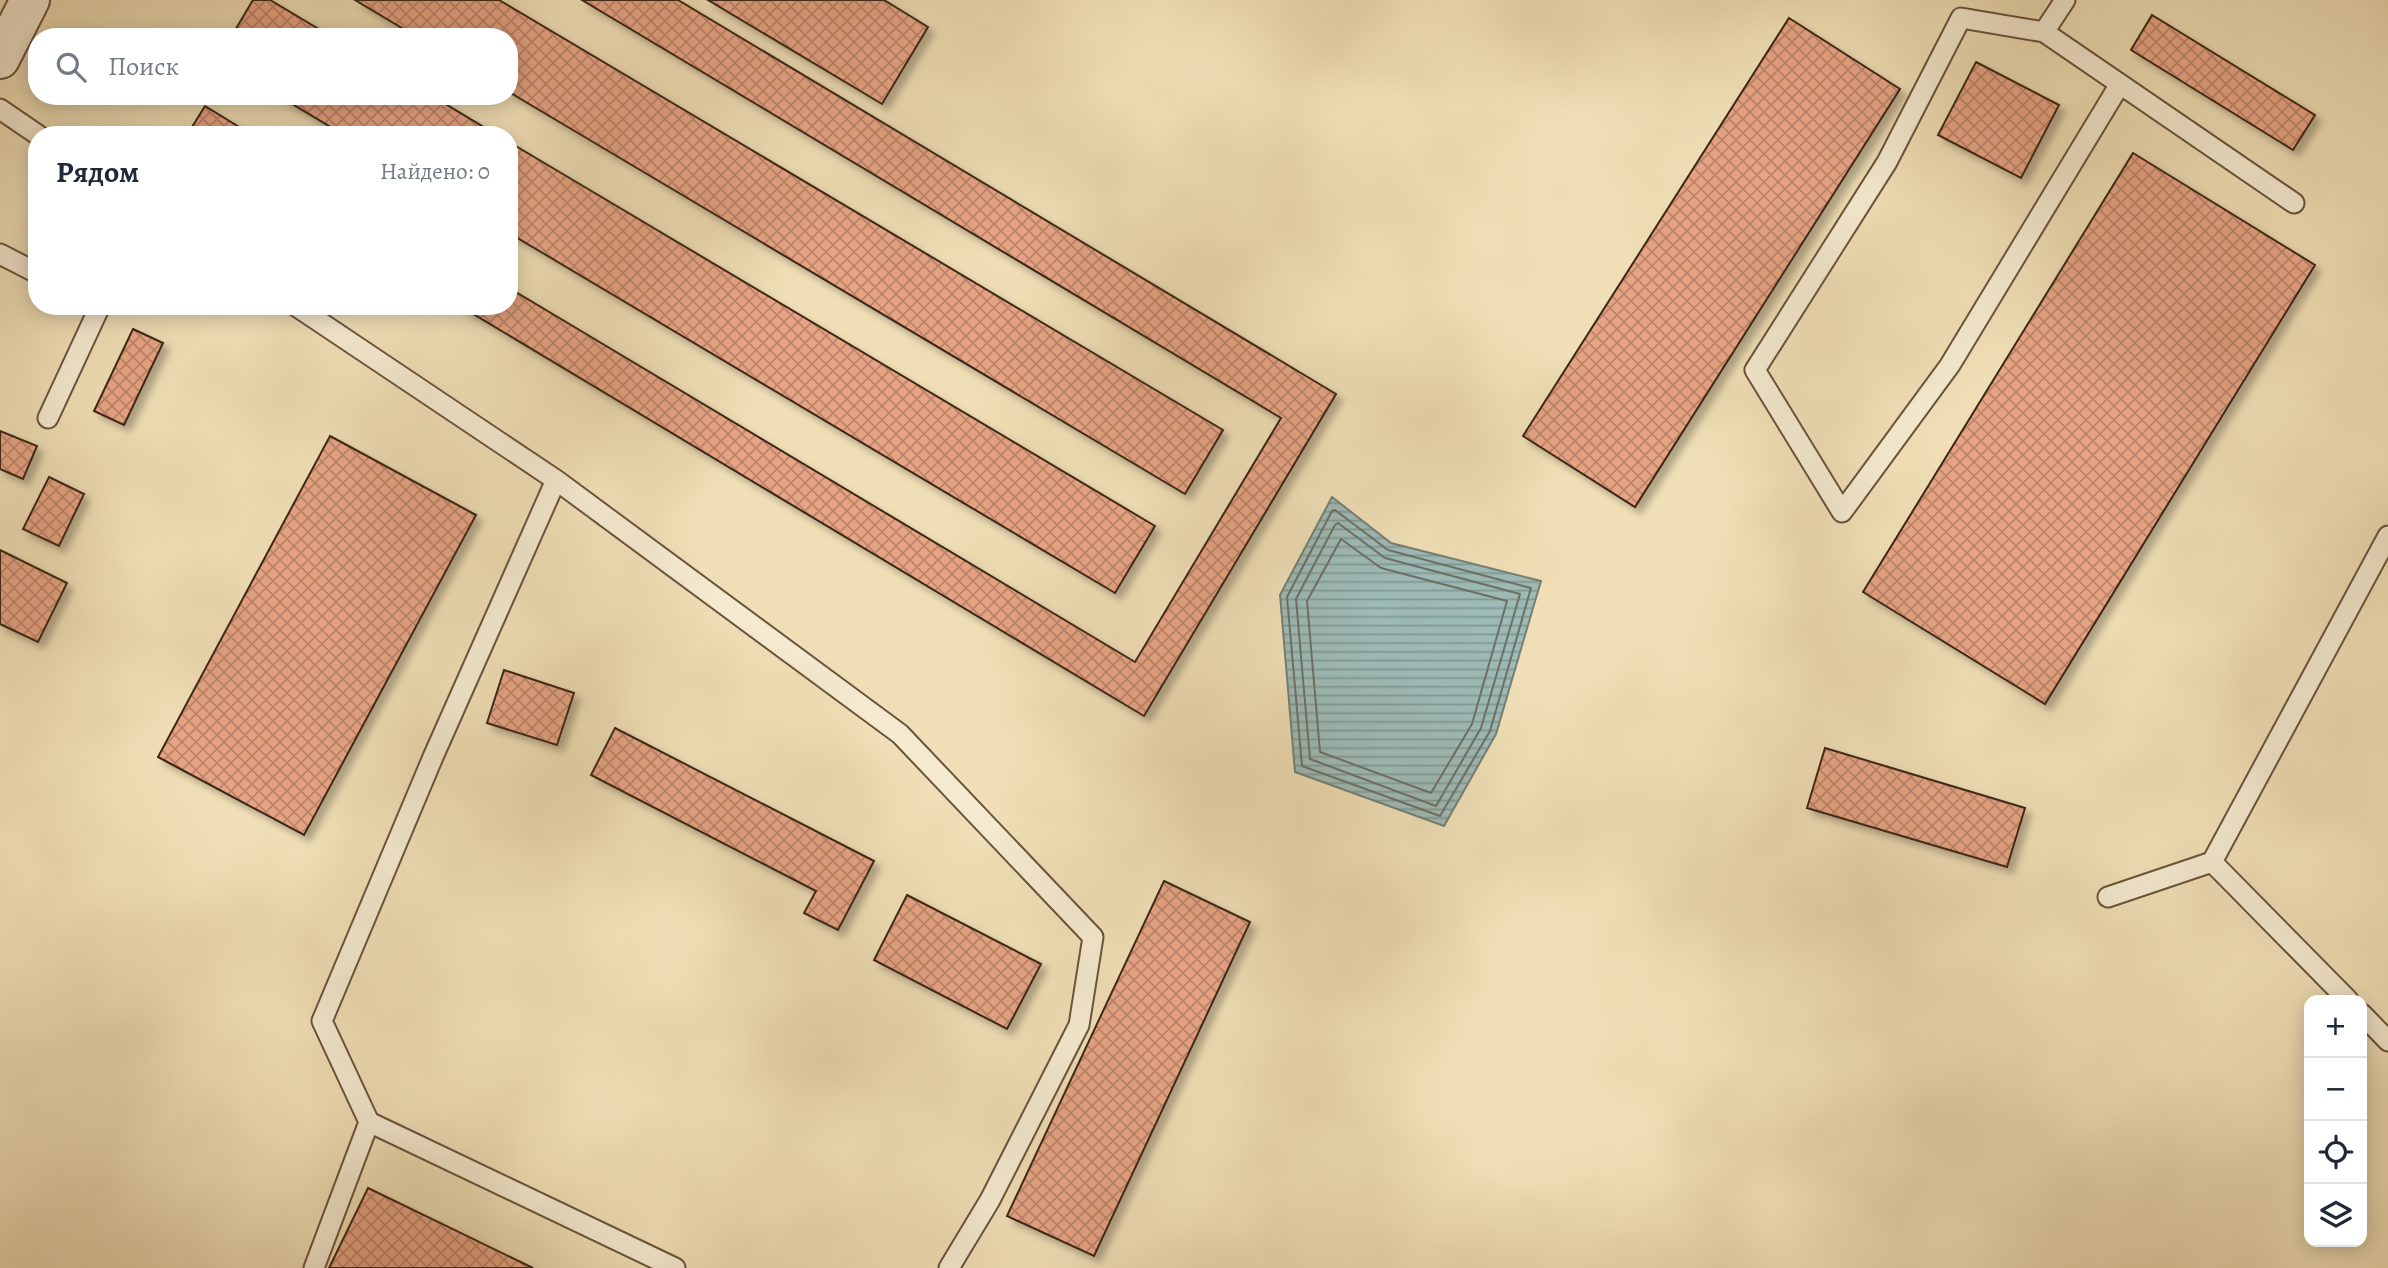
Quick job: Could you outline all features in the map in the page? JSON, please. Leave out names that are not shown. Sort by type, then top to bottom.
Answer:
[{"type":"street","points":[[0,59],[30,0]]},
{"type":"lane","points":[[2044,32],[2065,0]]},
{"type":"lane","points":[[2120,84],[1950,365],[1842,512],[1755,370],[1887,162],[1961,18],[2044,32],[2294,203]]},
{"type":"lane","points":[[0,109],[28,128]]},
{"type":"lane","points":[[0,254],[28,268]]},
{"type":"lane","points":[[48,418],[96,315]]},
{"type":"lane","points":[[309,315],[556,480],[900,734],[1093,937],[1079,1025],[990,1200],[949,1268]]},
{"type":"lane","points":[[556,480],[433,757],[322,1021],[369,1122],[676,1268]]},
{"type":"lane","points":[[2108,897],[2212,862],[2388,536]]},
{"type":"lane","points":[[2212,862],[2343,995]]},
{"type":"lane","points":[[2367,1019],[2388,1041]]},
{"type":"lane","points":[[314,1268],[369,1122]]},
{"type":"water","points":[[1332,497],[1391,543],[1541,581],[1496,734],[1444,826],[1295,772],[1280,595]]},
{"type":"building","points":[[253,0],[270,0],[317,28],[236,28]]},
{"type":"building","points":[[355,0],[499,0],[1223,430],[1185,494],[518,97],[518,28],[402,28]]},
{"type":"building","points":[[582,0],[678,0],[1336,394],[1144,716],[475,315],[518,315],[518,293],[1135,662],[1281,418]]},
{"type":"building","points":[[708,0],[884,0],[928,27],[882,104]]},
{"type":"building","points":[[2152,15],[2315,115],[2293,150],[2131,50]]},
{"type":"building","points":[[1789,18],[1900,89],[1635,507],[1523,436]]},
{"type":"building","points":[[1976,62],[2059,105],[2021,178],[1938,135]]},
{"type":"building","points":[[294,105],[447,105],[482,126],[329,126]]},
{"type":"building","points":[[205,106],[237,126],[193,126]]},
{"type":"building","points":[[518,147],[1155,526],[1115,593],[518,238]]},
{"type":"building","points":[[2133,153],[2315,265],[2045,704],[1863,592]]},
{"type":"building","points":[[133,329],[163,343],[124,425],[94,411]]},
{"type":"building","points":[[0,431],[37,446],[23,479],[0,469]]},
{"type":"building","points":[[330,436],[476,515],[304,835],[158,757]]},
{"type":"building","points":[[49,477],[84,494],[59,546],[23,529]]},
{"type":"building","points":[[0,550],[67,583],[38,642],[0,624]]},
{"type":"building","points":[[504,670],[574,693],[557,745],[487,723]]},
{"type":"building","points":[[615,728],[874,861],[838,930],[804,913],[816,891],[591,775]]},
{"type":"building","points":[[1825,748],[2025,808],[2007,867],[1807,808]]},
{"type":"building","points":[[1164,881],[1250,922],[1094,1256],[1007,1216]]},
{"type":"building","points":[[907,895],[1041,964],[1007,1029],[874,960]]},
{"type":"building","points":[[368,1188],[533,1268],[329,1268]]}]
